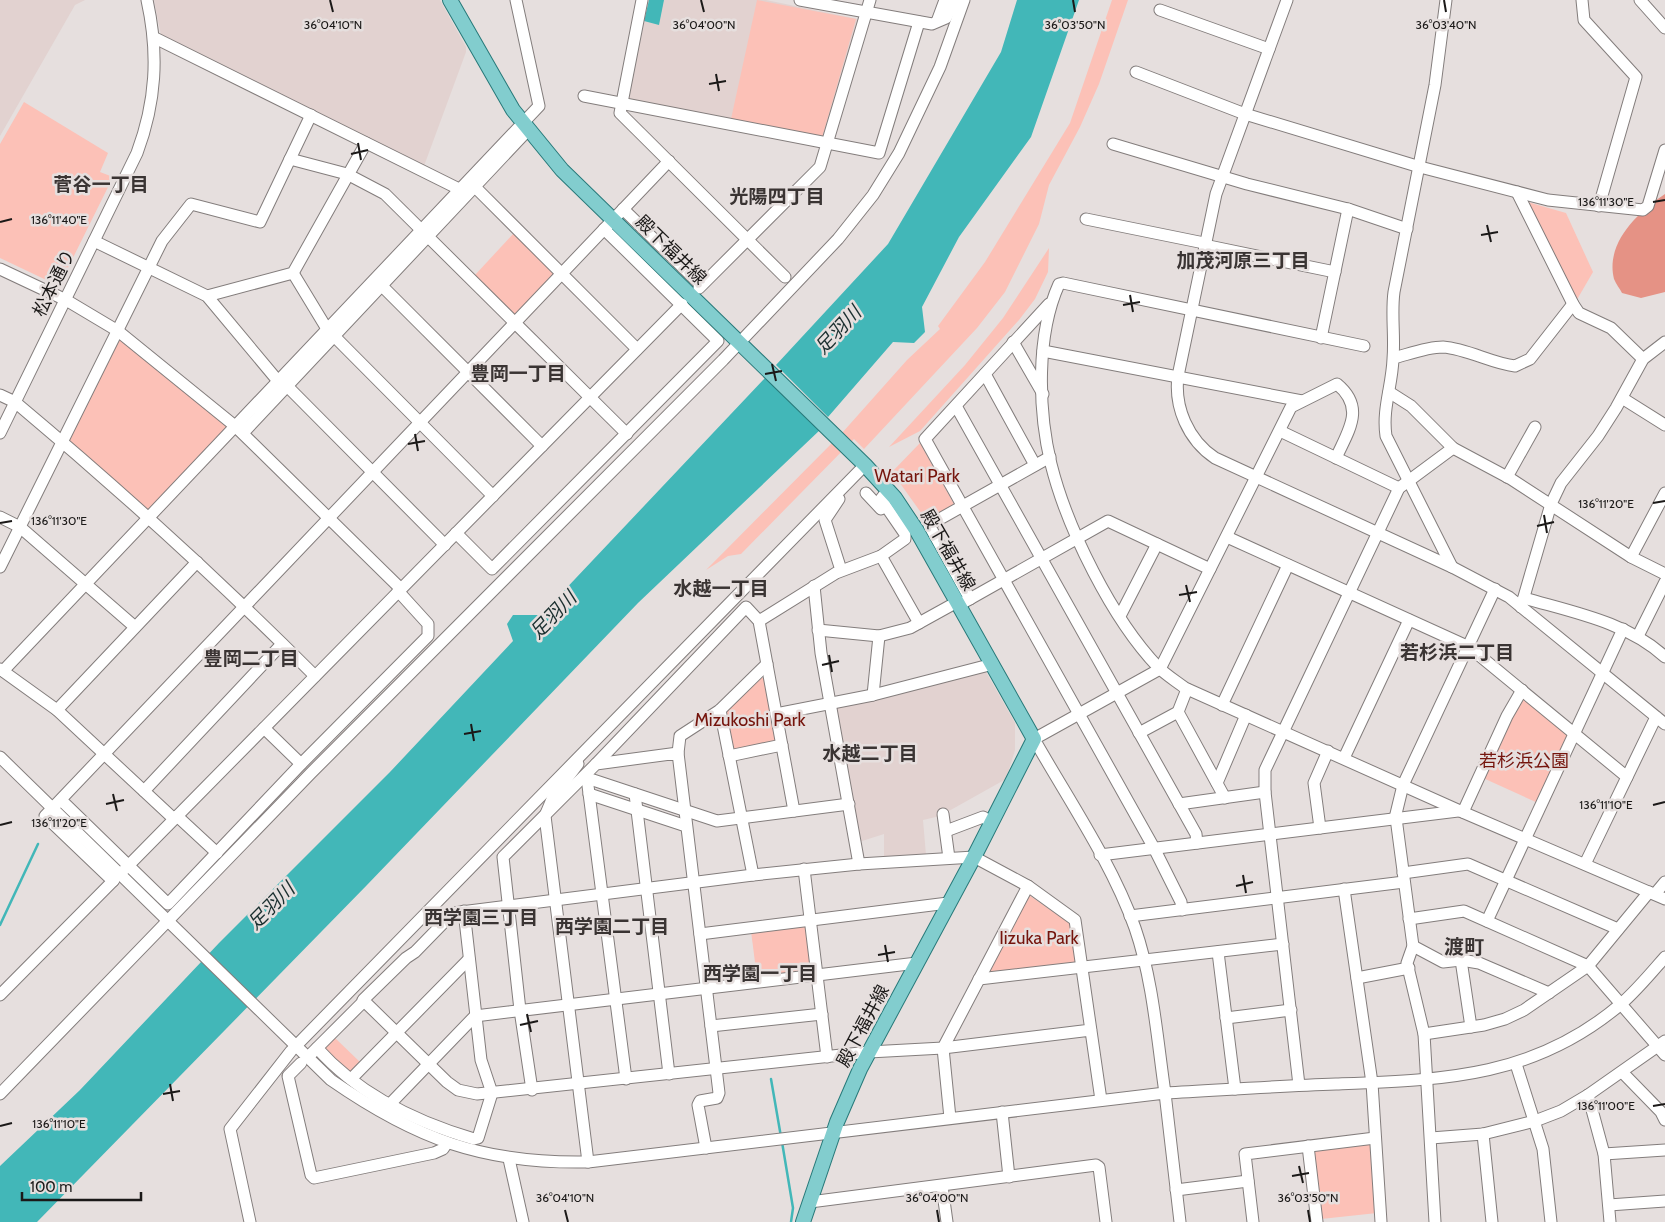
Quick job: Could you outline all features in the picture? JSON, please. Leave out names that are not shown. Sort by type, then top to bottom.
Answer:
[{"type":"main road","name":"殿下福井線","points":[[450,0],[495,80],[525,127],[562,170],[865,465],[888,490],[962,602],[992,664],[1034,739],[974,857],[869,1052],[833,1133],[803,1222]]},
{"type":"street","name":"松本通り","points":[[0,433],[137,154],[145,132],[156,71],[155,38],[147,0]]},
{"type":"street","points":[[217,853],[144,791],[56,710],[2,670],[148,518],[239,430],[424,234],[475,187],[525,127],[539,106],[516,0]]},
{"type":"street","points":[[642,0],[620,113],[785,277]]},
{"type":"street","points":[[800,0],[919,22],[937,23],[946,18],[954,0]]},
{"type":"street","points":[[613,219],[700,287],[820,167],[870,0]]},
{"type":"street","points":[[937,23],[945,0]]},
{"type":"street","points":[[0,1094],[740,343],[838,239],[873,195],[899,153],[933,83],[964,0]]},
{"type":"street","points":[[1287,0],[1221,177],[1204,244],[1178,376],[1179,409],[1195,438],[1209,454],[1256,479],[1452,567],[1522,602],[1623,629],[1653,645],[1665,657]]},
{"type":"street","points":[[1446,0],[1435,85],[1392,306],[1394,358],[1389,392],[1383,415],[1386,436],[1404,485],[1452,567]]},
{"type":"street","points":[[1582,0],[1584,20],[1636,77],[1599,206]]},
{"type":"street","points":[[1640,0],[1663,21]]},
{"type":"street","points":[[1160,10],[1269,49]]},
{"type":"street","points":[[584,96],[622,101],[879,153],[919,22]]},
{"type":"street","points":[[155,38],[459,189]]},
{"type":"street","points":[[1136,72],[1245,114],[1420,167],[1548,200],[1638,210],[1648,206],[1665,150]]},
{"type":"street","points":[[0,567],[162,241],[191,204],[260,222],[311,115]]},
{"type":"street","points":[[331,332],[382,286],[459,189],[525,127]]},
{"type":"street","points":[[207,296],[293,272],[366,143]]},
{"type":"street","points":[[1112,144],[1221,177],[1348,209],[1407,229]]},
{"type":"street","points":[[290,159],[347,174],[385,194],[627,434]]},
{"type":"street","points":[[0,995],[114,880],[45,816],[669,161]]},
{"type":"street","points":[[475,187],[637,349]]},
{"type":"street","points":[[1517,192],[1572,304],[1580,312],[1611,328],[1643,359]]},
{"type":"street","points":[[1321,338],[1348,209]]},
{"type":"street","points":[[1086,218],[1335,272]]},
{"type":"street","points":[[456,533],[492,569],[718,341],[682,304],[613,219]]},
{"type":"street","points":[[94,241],[207,296],[282,383],[444,545]]},
{"type":"street","points":[[293,272],[331,332],[493,496]]},
{"type":"street","points":[[0,757],[57,804],[168,904],[301,764],[428,636],[428,624],[400,590],[330,518],[239,430],[118,331],[66,300],[2,274]]},
{"type":"street","points":[[1364,346],[1063,283],[1059,284],[1050,303],[1043,351],[1043,416],[1056,480],[1078,538],[1120,616],[1160,669],[1187,689],[1656,895]]},
{"type":"street","points":[[382,286],[542,446]]},
{"type":"street","points":[[1050,303],[925,439],[1154,848],[1181,902],[1182,910]]},
{"type":"street","points":[[126,867],[682,304]]},
{"type":"street","points":[[1394,358],[1429,348],[1443,347],[1462,350],[1515,366],[1530,359],[1572,304]]},
{"type":"street","points":[[1013,342],[1043,394]]},
{"type":"street","points":[[1522,602],[1551,504],[1566,475],[1598,436],[1622,398],[1643,359],[1665,342]]},
{"type":"street","points":[[1043,351],[1302,401]]},
{"type":"street","points":[[675,385],[714,362],[723,360]]},
{"type":"street","points":[[985,374],[1035,464]]},
{"type":"street","points":[[1180,1222],[1165,1093],[1145,960],[1130,916],[1100,855],[1034,739],[1081,715],[1160,669],[1280,431],[1290,407],[1337,384],[1353,409],[1354,418],[1336,458]]},
{"type":"street","points":[[1389,392],[1412,406],[1453,448],[1551,504],[1631,557],[1665,574]]},
{"type":"street","points":[[0,395],[15,402],[148,518],[245,606],[315,676]]},
{"type":"street","points":[[1622,398],[1664,422]]},
{"type":"street","points":[[956,406],[1196,834],[1197,843]]},
{"type":"street","points":[[1506,477],[1535,427]]},
{"type":"street","points":[[1280,431],[1336,458],[1404,485]]},
{"type":"street","points":[[1299,1085],[1265,792],[1265,770],[1348,592],[1377,533],[1404,485],[1453,448]]},
{"type":"street","points":[[962,602],[928,525],[1050,457]]},
{"type":"street","points":[[250,1222],[230,1130],[295,1045],[865,465]]},
{"type":"street","points":[[841,570],[825,520],[845,491],[850,479]]},
{"type":"street","points":[[759,620],[841,570],[881,556],[906,538],[880,498],[888,490]]},
{"type":"street","points":[[866,493],[881,508],[903,541]]},
{"type":"street","points":[[1631,557],[1665,493]]},
{"type":"street","points":[[0,517],[20,527],[135,627]]},
{"type":"street","points":[[818,630],[879,636],[919,623],[1004,580],[1108,522],[1210,569]]},
{"type":"street","points":[[1227,537],[1469,647],[1627,776]]},
{"type":"street","points":[[1120,616],[1157,544]]},
{"type":"street","points":[[881,556],[919,623]]},
{"type":"street","points":[[56,710],[197,562]]},
{"type":"street","points":[[1222,705],[1288,565]]},
{"type":"street","points":[[1638,636],[1665,582]]},
{"type":"street","points":[[814,586],[818,630],[830,704],[860,864]]},
{"type":"street","points":[[1435,1222],[1424,1034],[1408,964],[1413,946],[1396,818],[1403,785],[1495,589]]},
{"type":"street","points":[[1522,602],[1602,674],[1661,721],[1627,776],[1585,864]]},
{"type":"street","points":[[532,1090],[520,1010],[504,856],[586,777],[596,764],[746,607],[759,620],[794,810]]},
{"type":"street","points":[[1344,758],[1409,620]]},
{"type":"street","points":[[1487,922],[1623,629]]},
{"type":"street","points":[[873,695],[879,636]]},
{"type":"street","points":[[144,791],[282,644]]},
{"type":"street","points":[[706,1148],[698,1104],[700,1101],[717,1098],[719,1095],[684,810],[678,754],[680,736],[720,710],[767,664]]},
{"type":"street","points":[[776,714],[873,695],[992,664]]},
{"type":"street","points":[[1139,733],[1178,712],[1187,689]]},
{"type":"street","points":[[1462,811],[1507,716],[1522,690]]},
{"type":"street","points":[[720,710],[753,875]]},
{"type":"street","points":[[1178,712],[1225,798]]},
{"type":"street","points":[[1217,783],[1246,716]]},
{"type":"street","points":[[264,728],[301,764]]},
{"type":"street","points":[[588,1162],[545,816],[553,797],[580,762],[589,744]]},
{"type":"street","points":[[729,756],[782,745]]},
{"type":"street","points":[[1320,828],[1314,783],[1328,751]]},
{"type":"street","points":[[596,764],[678,754]]},
{"type":"street","points":[[586,777],[717,821],[849,804]]},
{"type":"street","points":[[586,777],[626,1079]]},
{"type":"street","points":[[1179,804],[1265,792]]},
{"type":"street","points":[[589,794],[686,826]]},
{"type":"street","points":[[635,794],[669,1074]]},
{"type":"street","points":[[57,804],[170,921],[331,1080],[376,1110],[405,1126],[447,1144],[509,1159],[588,1162],[1165,1093],[1428,1080],[1474,1074],[1516,1064],[1562,1043],[1591,1026],[1621,1004],[1665,957]]},
{"type":"street","points":[[1100,855],[1462,811]]},
{"type":"street","points":[[944,814],[949,858]]},
{"type":"street","points":[[946,831],[983,818],[991,822]]},
{"type":"street","points":[[464,911],[482,1070],[492,1094],[481,1134],[474,1139],[439,1129],[390,1104],[351,1079],[314,1051],[363,1000],[406,958],[415,952],[453,913],[464,911],[555,899],[804,869],[949,858],[974,857],[1028,886],[1075,920],[1101,1100]]},
{"type":"street","points":[[1130,916],[1344,889],[1468,864],[1618,929]]},
{"type":"street","points":[[804,869],[827,1057]]},
{"type":"street","points":[[1424,1034],[1471,1027],[1505,1019],[1524,1010],[1588,966],[1618,929],[1656,895],[1665,882]]},
{"type":"street","points":[[950,1118],[942,1048],[1028,886]]},
{"type":"street","points":[[1344,889],[1372,1083],[1381,1222]]},
{"type":"street","points":[[700,934],[948,903]]},
{"type":"street","points":[[1409,919],[1464,911],[1588,966],[1662,1048],[1561,1111],[1535,1121],[1483,1134],[1431,1138]]},
{"type":"street","points":[[979,979],[1283,944]]},
{"type":"street","points":[[1413,946],[1444,962],[1461,960],[1479,963],[1548,993]]},
{"type":"street","points":[[1218,952],[1235,1089]]},
{"type":"street","points":[[351,1079],[469,959]]},
{"type":"street","points":[[1461,960],[1471,1027]]},
{"type":"street","points":[[390,1104],[475,1016],[917,963]]},
{"type":"street","points":[[1357,978],[1409,968]]},
{"type":"street","points":[[364,1001],[447,1082],[458,1090],[477,1094],[532,1090],[869,1052],[942,1048],[1091,1030]]},
{"type":"street","points":[[1226,1018],[1291,1010]]},
{"type":"street","points":[[712,1026],[822,1014]]},
{"type":"street","points":[[252,1090],[274,1067],[281,1063]]},
{"type":"street","points":[[301,1063],[288,1076],[311,1175],[314,1178],[434,1153],[443,1149],[447,1144]]},
{"type":"street","points":[[1516,1064],[1535,1121],[1546,1164],[1551,1222]]},
{"type":"street","points":[[1622,1072],[1661,1112],[1665,1120]]},
{"type":"street","points":[[1588,1095],[1604,1154],[1610,1222]]},
{"type":"street","points":[[1002,1112],[1009,1177]]},
{"type":"street","points":[[1483,1134],[1492,1222]]},
{"type":"street","points":[[1253,1222],[1245,1154],[1375,1138]]},
{"type":"street","points":[[1308,1146],[1317,1222]]},
{"type":"street","points":[[1604,1154],[1665,1150]]},
{"type":"street","points":[[509,1159],[523,1222]]},
{"type":"street","points":[[810,1202],[1096,1165],[1099,1167],[1106,1222]]},
{"type":"street","points":[[1176,1190],[1248,1181]]},
{"type":"street","points":[[942,1186],[947,1222]]},
{"type":"street","points":[[1609,1205],[1665,1201]]},
{"type":"shaded area","points":[[0,0],[85,0],[75,5],[0,136]]},
{"type":"shaded area","points":[[154,0],[440,0],[466,47],[466,52],[424,166],[161,35]]},
{"type":"shaded area","points":[[649,0],[766,0],[858,19],[824,139],[628,100]]},
{"type":"shaded area","points":[[1665,194],[1665,292],[1641,298],[1622,293],[1614,279],[1613,266],[1614,253],[1619,241],[1635,219]]},
{"type":"shaded area","points":[[982,671],[986,672],[1015,723],[1015,750],[1006,779],[940,816],[923,820],[926,855],[884,859],[884,834],[859,842],[834,709],[837,706]]},
{"type":"green space","points":[[757,0],[856,19],[822,138],[731,119]]},
{"type":"green space","points":[[1112,0],[1128,0],[1099,84],[1080,127],[1049,185],[1039,224],[1005,292],[977,328],[864,449],[854,439],[741,554],[728,556],[706,570],[842,433],[907,360],[940,329],[938,326],[985,262],[1070,123]]},
{"type":"green space","points":[[24,102],[108,153],[100,172],[113,177],[59,286],[0,258],[0,144]]},
{"type":"green space","points":[[1524,201],[1566,213],[1593,272],[1575,303]]},
{"type":"green space","points":[[517,233],[554,274],[515,316],[475,279],[475,275],[513,234]]},
{"type":"green space","points":[[1049,248],[1048,272],[1035,299],[1019,320],[920,431],[889,447],[965,365],[1003,318]]},
{"type":"green space","points":[[118,331],[233,429],[151,515],[62,442]]},
{"type":"green space","name":"Watari Park","points":[[920,443],[955,506],[927,521],[892,472]]},
{"type":"green space","name":"Mizukoshi Park","points":[[761,677],[766,680],[778,743],[733,752],[725,712]]},
{"type":"green space","name":"若杉浜公園","points":[[1521,697],[1571,733],[1538,803],[1483,778]]},
{"type":"green space","name":"Iizuka Park","points":[[1029,895],[1072,925],[1078,963],[988,974]]},
{"type":"green space","points":[[807,926],[813,971],[757,978],[751,931]]},
{"type":"green space","points":[[334,1037],[362,1064],[352,1074],[322,1049]]},
{"type":"green space","points":[[1372,1142],[1377,1213],[1321,1219],[1313,1148]]},
{"type":"water","points":[[649,0],[664,0],[659,25],[644,21]]},
{"type":"water","name":"足羽川","points":[[1017,0],[1079,0],[1031,137],[959,237],[922,307],[925,332],[914,343],[893,342],[828,417],[776,365],[888,244],[1001,52]]},
{"type":"water","name":"足羽川","points":[[765,378],[821,429],[638,603],[367,885],[37,1222],[0,1222],[0,1166],[80,1090],[219,943],[390,772],[513,641],[507,624],[513,615],[541,615]]},
{"type":"waterway","points":[[0,925],[38,844]]},
{"type":"waterway","points":[[771,1079],[781,1137]]},
{"type":"waterway","points":[[782,1142],[793,1208],[791,1222]]},
{"type":"district","name":"菅谷一丁目","points":[[101,184]]},
{"type":"district","name":"光陽四丁目","points":[[777,196]]},
{"type":"district","name":"加茂河原三丁目","points":[[1243,260]]},
{"type":"district","name":"豊岡一丁目","points":[[518,373]]},
{"type":"district","name":"水越一丁目","points":[[721,588]]},
{"type":"district","name":"若杉浜二丁目","points":[[1457,652]]},
{"type":"district","name":"豊岡二丁目","points":[[251,658]]},
{"type":"district","name":"水越二丁目","points":[[870,753]]},
{"type":"district","name":"西学園三丁目","points":[[481,917]]},
{"type":"district","name":"西学園二丁目","points":[[612,926]]},
{"type":"district","name":"渡町","points":[[1464,947]]},
{"type":"district","name":"西学園一丁目","points":[[760,973]]}]
